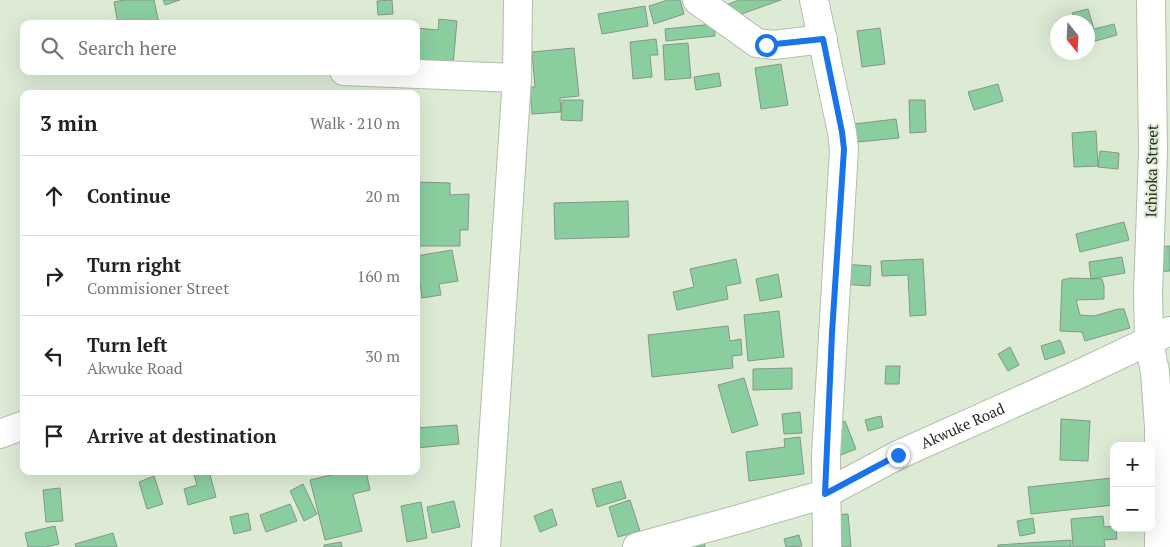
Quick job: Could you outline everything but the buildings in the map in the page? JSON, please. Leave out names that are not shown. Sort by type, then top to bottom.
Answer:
[{"type":"street","points":[[486,547],[517,78],[518,0]]},
{"type":"street","points":[[697,0],[757,43],[774,45],[823,39]]},
{"type":"street","points":[[814,0],[844,149],[832,323],[825,494],[827,547]]},
{"type":"street","name":"Ichioka Street","points":[[1151,0],[1153,152],[1148,294],[1159,336],[1155,372],[1159,427],[1159,547]]},
{"type":"street","points":[[420,74],[517,78]]},
{"type":"street","name":"Akwuke Road","points":[[637,547],[825,494],[898,455],[1159,336]]},
{"type":"street","points":[[0,434],[20,426]]},
{"type":"route","points":[[766,45],[823,39],[842,132],[844,149],[832,333],[825,494],[898,455]]}]
